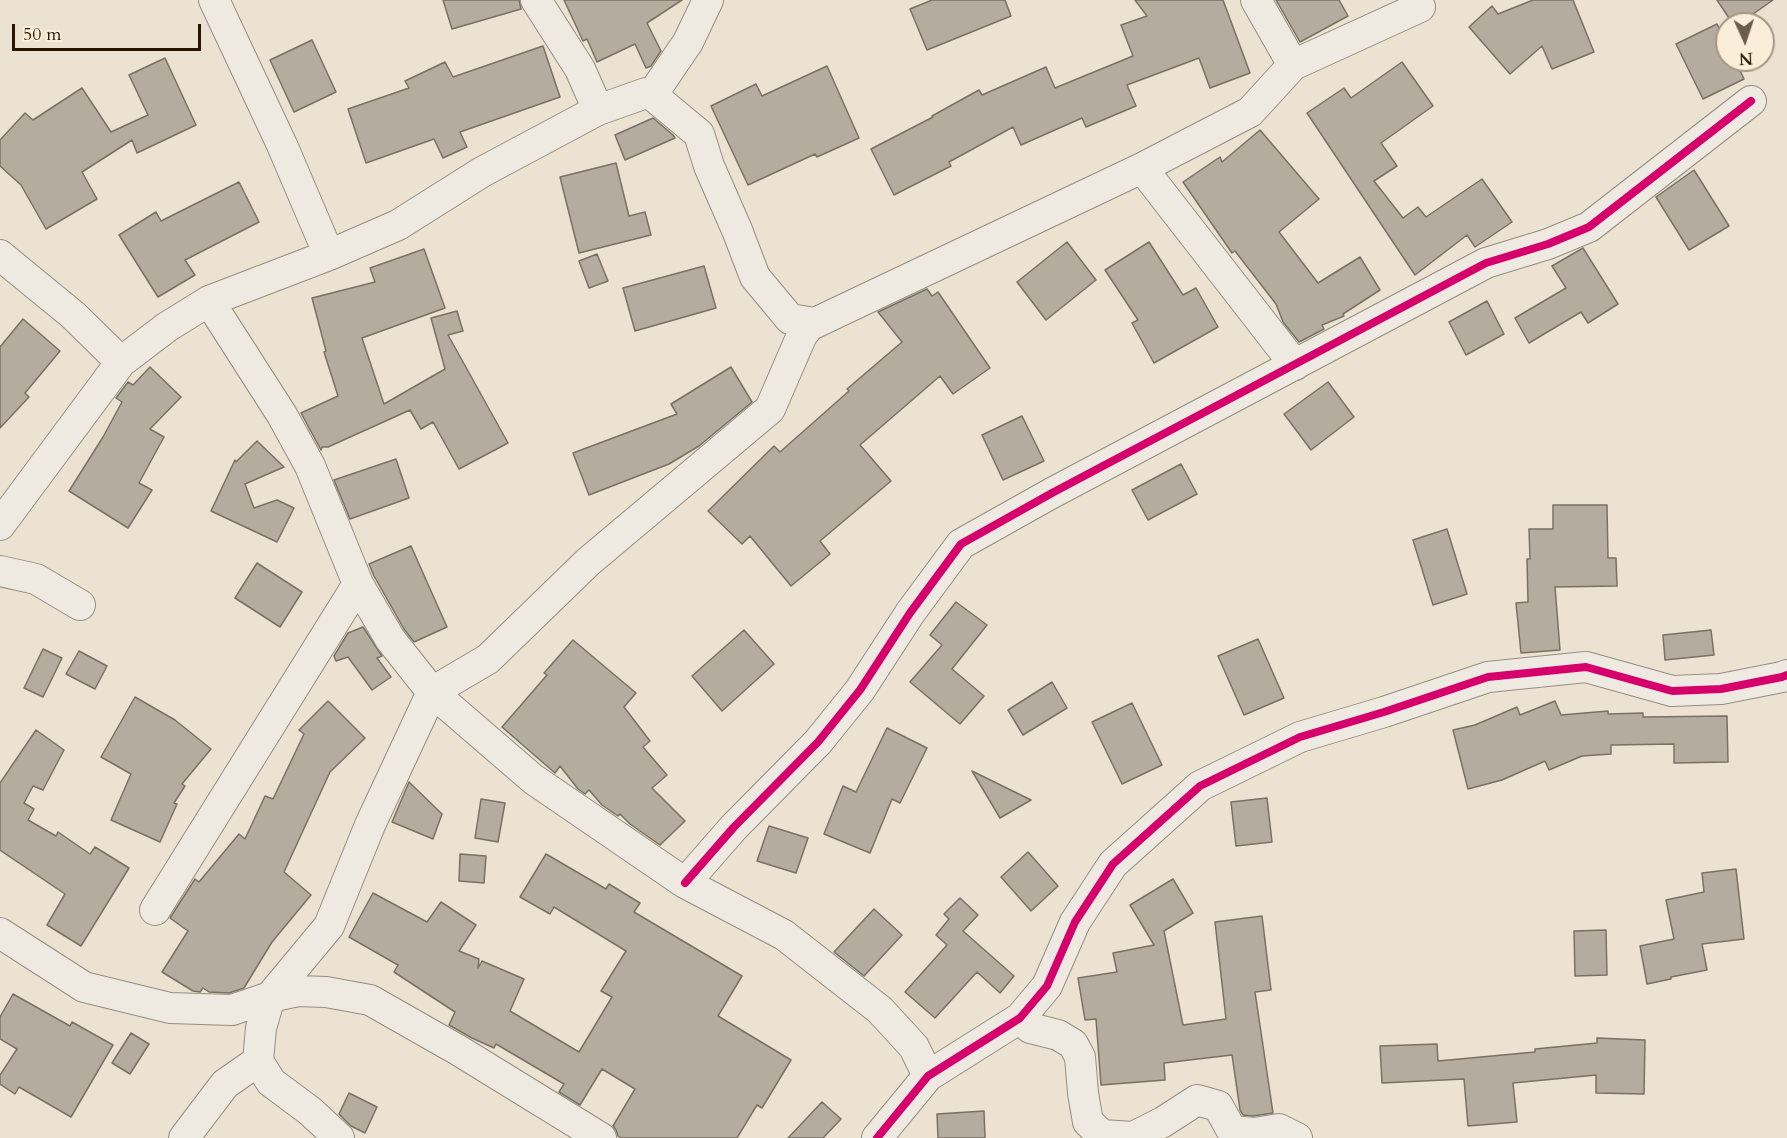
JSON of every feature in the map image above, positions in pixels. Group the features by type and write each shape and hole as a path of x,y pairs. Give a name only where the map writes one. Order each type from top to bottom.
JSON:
{"street":[{"path":"214,0 282,145 329,255"},
{"path":"536,0 580,69 598,110"},
{"path":"652,95 688,42 708,0"},
{"path":"1256,0 1293,65"},
{"path":"0,525 121,362 167,327 209,301 329,255 398,225 482,172 598,110 646,93 652,95 699,134 709,166 755,277 790,319 815,323 1142,168 1250,112 1293,65 1420,7"},
{"path":"685,882 734,826 825,733 860,690 910,613 961,544 1052,493 1486,263 1548,244 1589,227 1751,100"},
{"path":"1142,168 1295,365"},
{"path":"0,255 73,315 121,362"},
{"path":"209,301 282,415 310,466 358,584 390,639 432,692 533,779 685,882 784,935 880,1010 914,1047 928,1076"},
{"path":"339,1138 310,1111 271,1082 258,1061 261,1028 270,997 329,926 370,825 432,692 488,659 588,562 770,409 802,335 812,323"},
{"path":"0,571 36,579 80,605"},
{"path":"155,910 358,584"},
{"path":"877,1138 928,1076 1020,1018 1047,986 1075,922 1113,864 1200,786 1300,737 1488,677 1586,667 1672,691 1721,689 1787,675"},
{"path":"0,933 84,987 170,1008 232,1010 270,997 298,991 326,992 370,1000 458,1050 601,1138"},
{"path":"1020,1018 1030,1028 1058,1035 1073,1044 1080,1057 1088,1122 1102,1135 1133,1137 1197,1100 1218,1106 1232,1131 1254,1133 1279,1129 1297,1138"},
{"path":"184,1138 225,1084 258,1061"}],"building":[{"path":"443,0 519,0 521,9 452,29"},
{"path":"564,0 682,0 647,23 661,51 651,66 646,68 635,44 597,62 587,39 583,41"},
{"path":"932,0 1005,0 1011,16 927,50 910,9"},
{"path":"1135,0 1223,0 1250,73 1210,88 1199,58 1127,85 1136,106 1086,127 1082,118 1021,145 1013,127 949,162 951,166 894,195 871,149 979,90 982,95 1046,67 1055,88 1133,56 1121,25 1147,16"},
{"path":"1276,0 1339,0 1348,16 1300,42"},
{"path":"1533,0 1573,0 1594,52 1552,69 1542,46 1510,74 1469,27 1492,6 1498,14"},
{"path":"1717,0 1773,0 1756,12 1725,12"},
{"path":"1715,25 1715,72 1741,72 1744,79 1703,99 1676,44"},
{"path":"312,40 336,92 294,112 270,60"},
{"path":"543,46 560,97 460,132 467,147 443,158 434,139 366,163 348,109 409,88 405,81 445,62 453,77"},
{"path":"165,58 196,125 137,153 132,140 82,172 97,199 46,229 21,185 0,166 0,140 25,113 33,120 82,88 111,132 148,115 129,75"},
{"path":"1402,62 1433,106 1381,143 1397,166 1374,181 1403,218 1418,207 1426,217 1482,179 1512,222 1475,247 1467,235 1415,275 1307,113 1344,88 1351,98"},
{"path":"827,66 859,138 817,157 815,154 748,185 711,106 756,84 762,96"},
{"path":"653,118 675,138 625,160 615,135"},
{"path":"1260,130 1319,199 1279,232 1318,283 1360,257 1380,290 1343,314 1344,316 1322,325 1324,329 1299,342 1283,322 1276,304 1235,251 1232,253 1183,182 1220,157 1222,162"},
{"path":"616,163 629,216 645,212 651,235 579,253 560,177"},
{"path":"1694,170 1729,226 1689,250 1656,197"},
{"path":"239,182 259,222 185,260 195,275 158,297 119,235 156,212 161,221"},
{"path":"1067,242 1096,280 1046,320 1017,282"},
{"path":"1149,242 1183,295 1196,288 1218,327 1154,363 1132,323 1138,320 1105,270"},
{"path":"1583,248 1618,304 1588,323 1581,312 1529,343 1515,318 1566,288 1552,266"},
{"path":"424,249 445,308 362,338 384,404 445,369 431,318 457,311 463,331 448,335 508,443 459,469 433,422 421,429 410,410 328,447 322,447 321,450 301,413 338,396 324,352 326,351 312,298 375,282 370,268"},
{"path":"597,254 608,281 589,288 579,261"},
{"path":"704,266 716,308 635,331 623,288"},
{"path":"927,289 932,296 938,292 990,368 953,394 940,376 860,445 891,481 820,541 830,554 791,586 750,536 742,544 708,511 774,446 780,452 849,391 847,389 902,342 878,312"},
{"path":"1487,301 1504,334 1466,355 1449,322"},
{"path":"23,319 60,351 25,393 29,397 0,428 0,347"},
{"path":"150,367 181,397 150,429 164,437 139,483 152,490 128,528 69,491 122,402 116,398 128,382 133,385"},
{"path":"731,367 752,402 699,446 669,464 589,495 573,453 677,414 671,404"},
{"path":"1328,382 1354,417 1311,450 1284,414"},
{"path":"1022,416 1044,461 1003,480 982,435"},
{"path":"257,441 284,467 245,484 254,508 277,500 294,508 277,542 211,511 235,460 236,462"},
{"path":"396,459 409,498 350,519 334,480"},
{"path":"1181,464 1197,494 1148,520 1132,490"},
{"path":"1553,505 1607,505 1608,558 1616,558 1617,586 1555,587 1560,650 1521,653 1516,603 1528,602 1529,529 1553,529"},
{"path":"1447,529 1467,594 1433,605 1413,540"},
{"path":"411,546 447,627 414,642 404,629 369,564"},
{"path":"257,563 302,592 280,627 235,598"},
{"path":"956,602 987,625 952,669 984,696 960,724 910,682 942,645 930,635"},
{"path":"363,627 382,656 377,658 391,677 372,690 348,657 336,661 334,656 348,633"},
{"path":"744,630 774,664 722,711 692,676"},
{"path":"1711,630 1714,655 1665,660 1663,635"},
{"path":"1258,639 1284,698 1244,715 1218,656"},
{"path":"573,640 636,693 624,707 650,741 643,747 667,775 652,788 685,821 660,845 620,814 618,816 602,805 589,790 585,794 578,789 560,766 555,773 502,727 547,675 544,673"},
{"path":"43,649 62,658 43,697 24,688"},
{"path":"79,651 107,666 95,689 66,674"},
{"path":"1052,682 1067,708 1023,735 1008,710"},
{"path":"135,697 175,720 211,749 182,784 185,786 174,803 177,804 160,842 111,820 131,774 101,757"},
{"path":"328,701 365,738 330,772 284,872 311,895 272,942 244,988 229,993 209,992 203,988 200,992 193,991 162,972 188,931 170,918 195,879 199,882 239,834 245,839 265,796 273,799 304,734 299,730"},
{"path":"1555,701 1561,715 1608,711 1608,714 1643,713 1643,717 1727,716 1728,762 1674,763 1674,744 1611,745 1611,754 1582,756 1549,770 1545,761 1502,780 1468,789 1453,730 1475,725 1517,707 1520,715"},
{"path":"1132,703 1162,765 1122,784 1092,722"},
{"path":"887,728 927,748 900,803 892,799 870,853 824,834 843,786 856,792"},
{"path":"36,730 64,750 43,790 33,786 24,803 34,809 28,820 56,836 58,832 90,854 95,847 129,868 81,946 47,925 65,894 0,850 0,783"},
{"path":"972,771 1031,800 1000,818"},
{"path":"409,782 442,814 433,839 392,822"},
{"path":"1267,798 1272,842 1236,846 1231,802"},
{"path":"481,799 505,803 498,842 475,838"},
{"path":"769,826 808,838 796,873 757,861"},
{"path":"1028,852 1058,886 1031,911 1001,877"},
{"path":"460,854 486,856 484,883 459,881"},
{"path":"546,854 606,889 609,884 640,903 634,912 742,976 718,1016 791,1060 762,1108 757,1105 737,1138 621,1138 613,1126 635,1089 602,1069 580,1105 559,1092 564,1084 496,1044 494,1048 449,1025 455,1012 394,972 398,965 349,937 373,893 427,922 441,902 476,925 459,951 479,959 478,968 482,961 524,979 510,1011 579,1052 612,997 601,991 626,951 554,907 550,914 520,897"},
{"path":"1736,869 1744,939 1702,944 1707,970 1647,984 1640,946 1674,939 1666,900 1704,892 1702,873"},
{"path":"1173,879 1193,913 1164,931 1183,1025 1226,1019 1215,922 1262,916 1271,990 1255,992 1273,1113 1243,1115 1240,1110 1232,1055 1164,1063 1165,1080 1101,1085 1096,1019 1085,1020 1078,978 1117,972 1113,953 1154,945 1130,905"},
{"path":"960,898 978,915 963,931 1014,976 1000,993 977,972 935,1018 905,992 947,945 936,935 949,919 944,914"},
{"path":"874,909 902,935 864,976 834,952"},
{"path":"1606,930 1607,975 1575,976 1574,931"},
{"path":"13,994 70,1026 72,1022 113,1045 71,1117 19,1087 15,1094 0,1084 0,1075 17,1049 0,1039 0,1017"},
{"path":"131,1033 149,1044 130,1074 112,1063"},
{"path":"1597,1038 1645,1040 1644,1094 1596,1093 1596,1075 1513,1083 1517,1122 1468,1126 1464,1079 1382,1083 1380,1046 1437,1044 1438,1061 1535,1052 1535,1049 1597,1043"},
{"path":"349,1093 377,1107 365,1133 351,1126 339,1114"},
{"path":"822,1102 841,1119 823,1138 788,1138"},
{"path":"984,1111 985,1138 938,1138 937,1114"}],"cycle path":[{"path":"685,883 734,827 818,742 860,690 910,613 961,544 1052,493 1486,263 1548,244 1589,227 1751,101"},
{"path":"877,1138 928,1076 1020,1018 1047,986 1075,922 1113,864 1200,786 1300,737 1488,677 1586,667 1672,691 1721,689 1787,675"}]}
